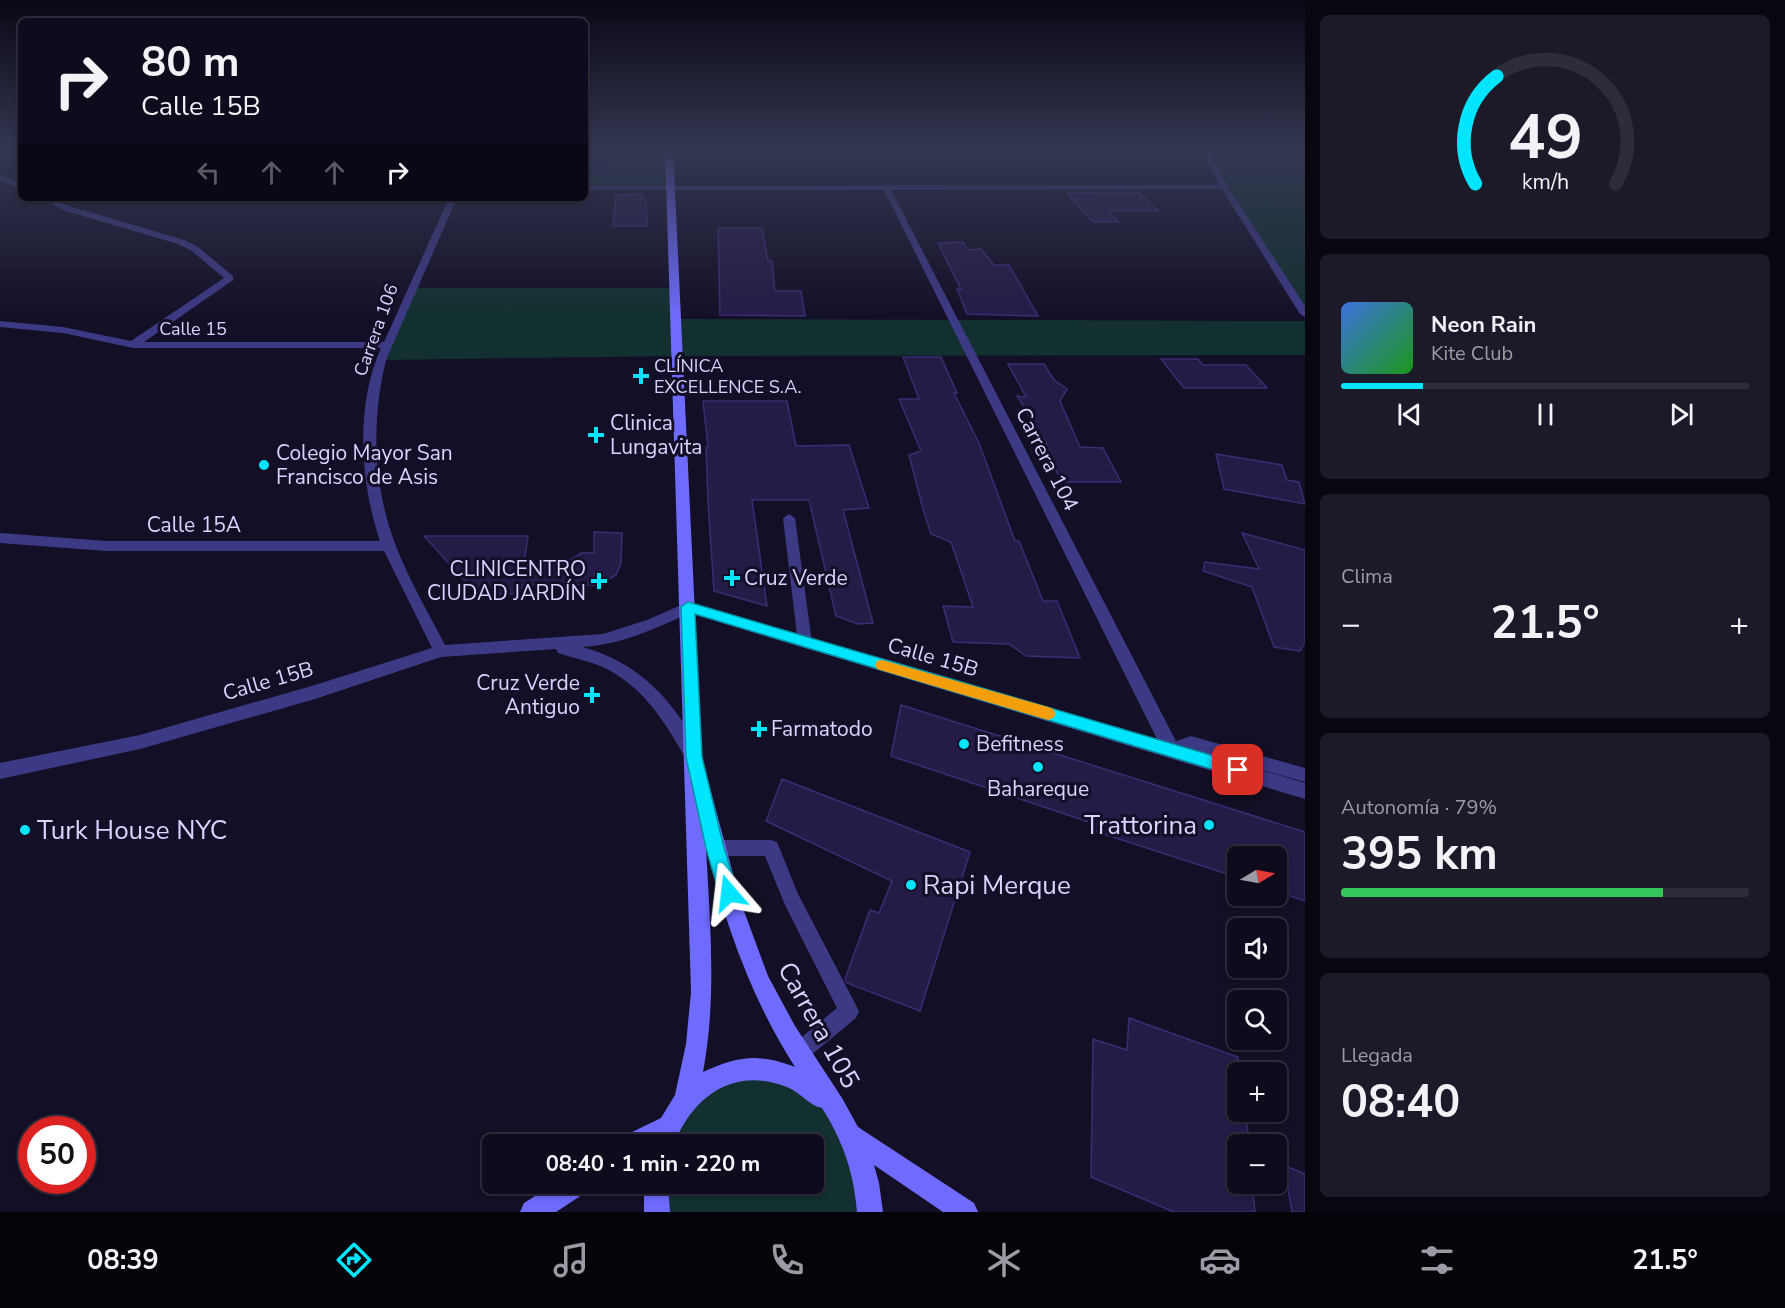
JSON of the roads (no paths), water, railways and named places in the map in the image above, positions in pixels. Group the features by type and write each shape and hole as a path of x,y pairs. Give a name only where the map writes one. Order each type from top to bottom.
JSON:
{"main road":[{"name":"Carrera 105","path":"671,206 702,992 697,1044 686,1098"},
{"name":"Carrera 105","path":"694,757 715,848 742,938 772,1009 836,1110"},
{"name":"Carrera 105","path":"686,1098 708,1080 733,1070 760,1068 787,1074 813,1089 836,1110"},
{"path":"666,1134 686,1098"},
{"path":"836,1110 852,1136 864,1165 870,1212"},
{"path":"852,1136 965,1212"},
{"path":"533,1212 561,1194"},
{"path":"656,1194 657,1212"}],"street":[{"path":"61,206 181,242 195,249 230,279 133,345"},
{"name":"Carrera 106","path":"441,651 388,546 375,498 371,433 375,378 387,345 450,206"},
{"name":"Carrera 104","path":"896,206 1171,750"},
{"path":"1236,206 1305,314"},
{"name":"Calle 15","path":"0,324 63,330 133,345 387,345"},
{"name":"Calle 15A","path":"0,538 106,546 388,546"},
{"name":"Calle 15B","path":"0,771 140,742 315,692 441,651 549,646 603,640 652,624 688,607 1305,791"},
{"name":"Calle 15B","path":"549,646 586,653 611,664 648,689 672,717 694,757"}],"lane":[{"path":"789,518 805,643"},
{"path":"1171,750 1191,742 1305,776"},
{"path":"715,848 771,848 791,899 849,1011 798,1053"}],"place":[{"name":"CLÍNICA EXCELLENCE S.A.","path":"641,376"},
{"name":"Clinica Lungavita","path":"596,435"},
{"name":"Colegio Mayor San Francisco de Asis","path":"264,465"},
{"name":"Cruz Verde","path":"732,578"},
{"name":"CLINICENTRO CIUDAD JARDÍN","path":"599,581"},
{"name":"Cruz Verde Antiguo","path":"592,695"},
{"name":"Farmatodo","path":"759,729"},
{"name":"Befitness","path":"964,744"},
{"name":"Bahareque","path":"1038,767"},
{"name":"Trattorina","path":"1209,825"},
{"name":"Turk House NYC","path":"25,830"},
{"name":"Rapi Merque","path":"911,885"}]}
